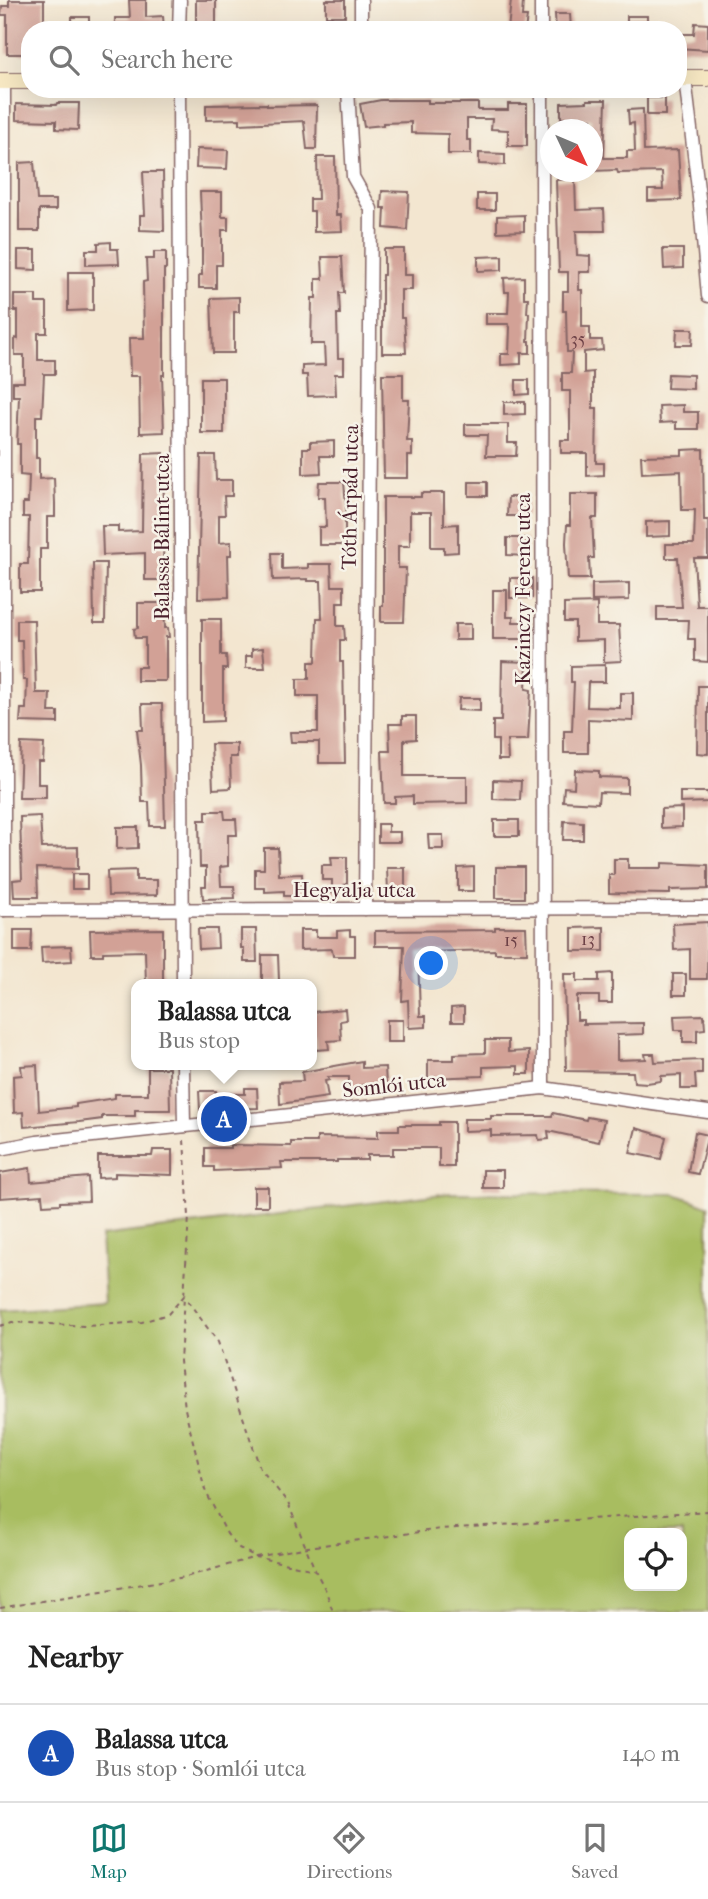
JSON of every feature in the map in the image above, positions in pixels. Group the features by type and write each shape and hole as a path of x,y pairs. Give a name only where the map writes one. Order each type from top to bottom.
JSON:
{"street":[{"path":"179,21 180,0"},
{"path":"361,0 362,21"},
{"path":"541,0 541,21"},
{"path":"687,78 708,78"},
{"path":"2,910 2,81 21,81"},
{"name":"Balassa Bálint utca","path":"179,98 183,979"},
{"name":"Tóth Árpád utca","path":"349,98 354,177 371,209 365,909"},
{"name":"Kazinczy Ferenc utca","path":"542,98 542,1088"},
{"path":"685,98 701,206 708,296"},
{"name":"Hegyalja utca","path":"2,910 708,908"},
{"path":"183,1070 184,1126"},
{"name":"Somlói utca","path":"0,1149 37,1142 542,1088 708,1112"}],"path":[{"path":"184,1126 189,1216 181,1373 185,1409 205,1490 227,1534 239,1548 256,1557 315,1570"},
{"path":"0,1326 12,1322 86,1326 142,1322 168,1314 184,1296"},
{"path":"184,1296 218,1342 260,1468 289,1503 333,1612"},
{"path":"0,1608 185,1577 256,1557 308,1547 441,1529 708,1511"}],"green space":[{"path":"451,1193 675,1194 708,1206 708,1612 0,1612 0,1310 105,1303 101,1236"}],"building":[{"path":"9,0 44,0 44,21 21,21 21,54 7,54 7,15 1,15 2,6 9,6"},
{"path":"129,0 146,0 146,17 163,16 163,21 115,21 115,18 130,18"},
{"path":"196,0 216,0 216,21 196,21"},
{"path":"326,0 345,0 345,16 326,16"},
{"path":"511,0 523,0 522,17 527,17 526,21 509,21"},
{"path":"555,14 570,14 570,21 555,21"},
{"path":"627,16 647,16 647,21 627,21"},
{"path":"72,17 89,17 89,21 72,21"},
{"path":"695,23 708,24 708,50 687,49 687,34 694,34"},
{"path":"647,98 665,98 665,115 647,115"},
{"path":"381,100 478,103 478,110 508,110 508,104 527,104 527,146 508,146 508,130 491,129 492,119 467,119 467,140 471,140 471,154 448,154 448,134 411,133 411,122 364,127 360,104"},
{"path":"606,100 604,158 627,158 627,151 635,151 634,123 629,124 628,110 643,109 644,151 678,150 681,200 648,201 648,190 663,190 662,172 603,171 603,119 561,118 561,103"},
{"path":"79,103 78,130 56,129 56,121 16,120 16,104"},
{"path":"206,105 317,105 316,149 307,149 304,121 240,124 240,119 206,120"},
{"path":"197,149 228,150 227,169 196,168"},
{"path":"479,153 505,154 505,165 479,164"},
{"path":"317,157 335,157 336,215 341,215 342,231 314,232 314,211 310,211 310,199 318,199"},
{"path":"34,162 37,200 56,200 56,210 39,210 39,231 19,231 19,163"},
{"path":"143,172 163,172 164,231 140,230 140,215 145,215"},
{"path":"556,182 575,182 576,210 604,209 605,231 576,231 577,255 590,256 590,272 579,272 582,327 590,327 590,340 602,340 603,350 584,352 584,373 593,372 593,408 597,408 596,463 604,463 604,475 587,476 587,453 561,453 561,440 570,440 570,391 562,391 562,373 571,373 572,352 567,352 566,311 563,311 563,291 568,291 568,272 559,272"},
{"path":"382,191 409,192 407,230 384,228"},
{"path":"200,192 222,192 222,217 228,217 228,230 222,230 222,265 216,265 216,288 199,288 199,275 202,275"},
{"path":"477,194 495,194 495,210 477,210"},
{"path":"524,215 524,231 497,232 497,216"},
{"path":"111,242 111,249 118,249 119,264 86,265 86,250 98,250 98,243"},
{"path":"384,249 404,249 404,275 412,275 412,290 401,290 401,318 404,318 406,353 382,353"},
{"path":"663,249 683,249 683,268 664,269"},
{"path":"18,250 36,250 36,270 18,269"},
{"path":"154,252 166,252 162,375 164,432 140,433 139,376 130,376 129,338 144,338 143,282 147,281 146,259 154,259"},
{"path":"502,256 502,270 478,271 478,257"},
{"path":"322,257 342,257 344,293 339,293 340,314 337,314 338,358 344,358 344,374 335,374 336,395 308,396 307,375 302,375 302,366 325,365 324,344 311,344 312,298 316,298 316,279 323,279"},
{"path":"68,272 93,272 93,310 68,311"},
{"path":"524,277 524,298 528,298 530,353 521,353 521,364 501,365 501,354 509,354 510,327 508,324 486,324 486,313 508,313 509,292 505,292 504,278"},
{"path":"14,295 36,295 36,303 47,303 47,333 38,333 38,360 55,360 55,374 44,374 42,416 36,416 39,479 54,478 55,503 55,517 47,517 47,549 40,549 40,592 20,592 20,564 28,564 29,517 23,517 23,503 28,503 29,476 20,475 20,444 17,444 19,396 13,396 13,382 24,382 24,355 15,355 18,311 14,311"},
{"path":"239,297 239,312 234,312 234,353 213,353 211,298"},
{"path":"677,329 693,329 692,345 676,345"},
{"path":"382,374 403,374 403,400 409,400 407,441 412,441 412,456 408,456 408,478 384,478"},
{"path":"668,374 693,375 693,389 667,388"},
{"path":"201,378 224,378 224,433 201,433"},
{"path":"516,380 529,380 529,394 516,395"},
{"path":"504,402 525,402 525,414 504,415"},
{"path":"683,405 683,412 698,412 698,429 676,429 676,422 660,423 659,406"},
{"path":"465,424 508,424 508,443 517,443 516,456 486,456 487,435 465,435"},
{"path":"334,441 334,456 320,456 321,473 303,474 303,448 310,448 310,442"},
{"path":"703,449 704,520 708,520 708,558 694,558 697,606 708,606 708,662 695,661 695,639 688,639 689,620 657,620 657,607 682,607 678,558 666,558 666,544 694,544 695,510 682,510 681,471 642,473 641,456 682,455 682,450"},
{"path":"164,453 163,580 145,580 145,553 103,555 102,526 118,526 118,532 142,531 143,454"},
{"path":"201,455 215,455 216,480 232,480 232,496 224,496 225,515 219,515 219,543 231,542 231,555 228,555 229,597 198,598"},
{"path":"319,482 344,482 347,518 345,545 319,545 319,527 326,527 325,497 318,497"},
{"path":"469,482 487,482 487,496 469,496"},
{"path":"421,493 444,493 444,525 458,524 458,552 444,553 444,547 431,547 431,512 410,512 410,546 398,546 398,568 406,568 404,622 381,622 383,497 421,497"},
{"path":"570,494 597,494 597,518 592,518 594,558 589,558 590,579 568,579 566,543 567,525 570,525"},
{"path":"508,497 527,497 527,516 507,516"},
{"path":"670,521 670,536 646,537 646,522"},
{"path":"507,538 527,538 527,556 507,555"},
{"path":"272,553 282,553 282,569 308,568 308,564 331,564 332,586 344,586 344,602 337,602 337,626 344,626 345,640 340,640 340,662 343,662 345,763 319,763 319,742 291,742 290,732 318,732 318,696 297,696 297,679 309,679 309,662 316,662 317,618 322,618 321,581 273,580"},
{"path":"93,563 106,563 105,623 94,623"},
{"path":"510,578 532,578 532,598 510,598"},
{"path":"629,583 629,600 592,601 592,584"},
{"path":"493,590 507,590 507,617 513,617 513,622 523,622 523,639 493,639"},
{"path":"138,603 164,603 165,628 168,628 169,637 166,637 166,681 137,681 137,667 145,667 145,638 135,638 134,629 138,628"},
{"path":"597,603 597,625 619,625 621,661 604,662 604,640 575,641 575,622 564,622 564,604"},
{"path":"202,619 221,619 221,655 226,655 227,669 223,669 223,721 202,722"},
{"path":"17,620 34,620 36,693 50,693 49,712 58,712 58,723 20,722 21,709 26,709 27,680 23,680 22,640 17,640"},
{"path":"455,624 471,624 471,640 455,640"},
{"path":"263,648 265,668 246,668 246,656 252,656 252,649"},
{"path":"502,661 527,662 526,689 531,690 528,740 507,740 508,760 498,760 498,740 493,740 493,721 501,721"},
{"path":"605,665 605,682 588,682 587,707 620,708 620,693 633,693 633,721 588,719 588,753 564,753 564,731 572,731 574,682 571,682 571,666"},
{"path":"698,686 708,686 708,754 697,753"},
{"path":"459,698 480,698 480,711 458,710"},
{"path":"142,704 162,704 165,826 150,826 149,802 142,802 137,730 143,730"},
{"path":"402,716 416,716 416,739 404,740 404,776 467,776 467,803 413,804 413,796 395,797 395,803 384,803 382,751 390,751 389,724 402,724"},
{"path":"21,743 44,744 43,762 38,762 38,784 46,784 46,798 19,798"},
{"path":"211,744 237,744 237,757 230,757 231,788 213,789"},
{"path":"575,770 599,771 599,777 627,778 627,793 599,792 598,803 563,801 564,787 574,788"},
{"path":"493,780 521,781 520,800 493,799"},
{"path":"680,792 708,792 708,802 680,803"},
{"path":"682,808 682,827 661,828 661,809"},
{"path":"206,811 224,811 225,819 236,819 237,835 228,835 228,866 220,867 221,886 234,886 235,898 203,899 202,886 206,886 206,867 200,867 199,820 206,820"},
{"path":"40,816 42,848 78,847 78,869 37,868 38,897 14,897 13,880 22,879 20,817"},
{"path":"494,820 519,820 519,836 494,836"},
{"path":"564,821 583,822 583,840 563,840"},
{"path":"378,824 388,824 388,832 400,832 400,842 378,842"},
{"path":"117,827 138,827 138,848 117,849"},
{"path":"428,835 443,835 443,849 429,849"},
{"path":"264,848 278,848 279,875 302,874 303,896 284,896 284,891 265,892 265,888 255,888 255,869 264,869"},
{"path":"331,857 347,857 347,884 344,885 344,893 332,893 332,880 322,880 322,865 332,865"},
{"path":"614,859 628,859 628,868 662,868 662,863 708,865 708,889 670,890 670,894 609,893 609,875 614,875"},
{"path":"474,867 474,891 458,891 458,868"},
{"path":"496,867 524,867 524,898 496,898"},
{"path":"387,868 405,868 405,891 388,891"},
{"path":"136,870 136,880 157,880 157,895 108,896 107,871"},
{"path":"72,874 87,874 87,889 72,889"},
{"path":"708,922 707,979 690,979 690,949 674,950 673,924"},
{"path":"495,927 526,927 527,953 495,953 495,950 418,952 420,1016 426,1016 426,1027 409,1028 408,1000 402,1001 404,946 375,946 375,931 495,930"},
{"path":"604,927 604,951 572,951 572,928"},
{"path":"163,929 163,979 146,979 145,951 103,952 103,955 91,955 90,930"},
{"path":"198,929 217,929 218,948 199,949"},
{"path":"241,929 256,929 257,962 244,962"},
{"path":"14,930 32,930 31,951 14,951"},
{"path":"300,930 316,930 316,937 337,937 337,931 350,930 350,936 355,936 355,956 333,956 332,949 300,950"},
{"path":"71,946 72,961 42,963 41,947"},
{"path":"262,955 278,955 279,979 262,979"},
{"path":"612,973 612,1003 599,1003 599,996 577,996 577,1020 583,1020 583,1024 643,1023 643,1034 617,1035 617,1060 646,1059 645,1054 654,1054 655,1062 702,1060 702,1074 695,1074 696,1089 681,1089 681,1075 661,1076 661,1081 647,1083 634,1082 633,1072 566,1071 564,974 577,974 577,981 599,981 599,974"},
{"path":"673,974 686,974 686,995 673,995"},
{"path":"464,1007 464,1022 451,1022 451,1008"},
{"path":"345,1009 346,1020 340,1021 341,1040 328,1041 329,1049 317,1050 317,1012"},
{"path":"704,1015 705,1029 697,1030 697,1042 683,1042 683,1030 675,1030 674,1016"},
{"path":"387,1020 403,1020 403,1042 387,1042"},
{"path":"485,1040 508,1040 508,1052 529,1051 529,1074 518,1074 518,1066 483,1067 483,1076 428,1078 428,1060 454,1060 454,1054 485,1053"},
{"path":"362,1061 362,1068 385,1067 386,1085 362,1085 362,1089 349,1090 349,1077 328,1077 329,1080 325,1081 328,1097 280,1104 279,1082 303,1081 302,1072"},
{"path":"37,1065 39,1111 76,1107 76,1104 115,1098 115,1094 148,1094 148,1070 169,1070 170,1110 135,1110 135,1116 102,1116 102,1119 24,1127 23,1112 14,1113 13,1076 22,1075 21,1066"},
{"path":"245,1088 257,1088 258,1108 200,1110 199,1091 245,1094"},
{"path":"553,1113 586,1120 587,1117 604,1120 599,1142 548,1131 549,1139 539,1140 538,1135 491,1136 491,1130 464,1131 464,1119 552,1116"},
{"path":"439,1122 454,1122 454,1167 439,1167 439,1148 393,1148 393,1155 367,1155 367,1160 281,1162 282,1168 214,1171 214,1167 205,1167 205,1148 230,1148 230,1145 291,1146 291,1142 317,1142 317,1137 378,1138 378,1130 399,1130 399,1125 439,1125"},
{"path":"636,1128 666,1137 661,1159 630,1153"},
{"path":"695,1132 708,1135 698,1174 688,1172"},
{"path":"153,1150 172,1150 172,1175 115,1173 115,1177 98,1178 98,1156 152,1156"},
{"path":"30,1168 31,1182 88,1177 89,1201 43,1205 42,1195 0,1198 0,1173"},
{"path":"483,1170 503,1170 503,1188 483,1188"},
{"path":"254,1187 268,1187 268,1206 254,1206"}],"place":[{"name":"Balassa utca","path":"224,1119"}]}
